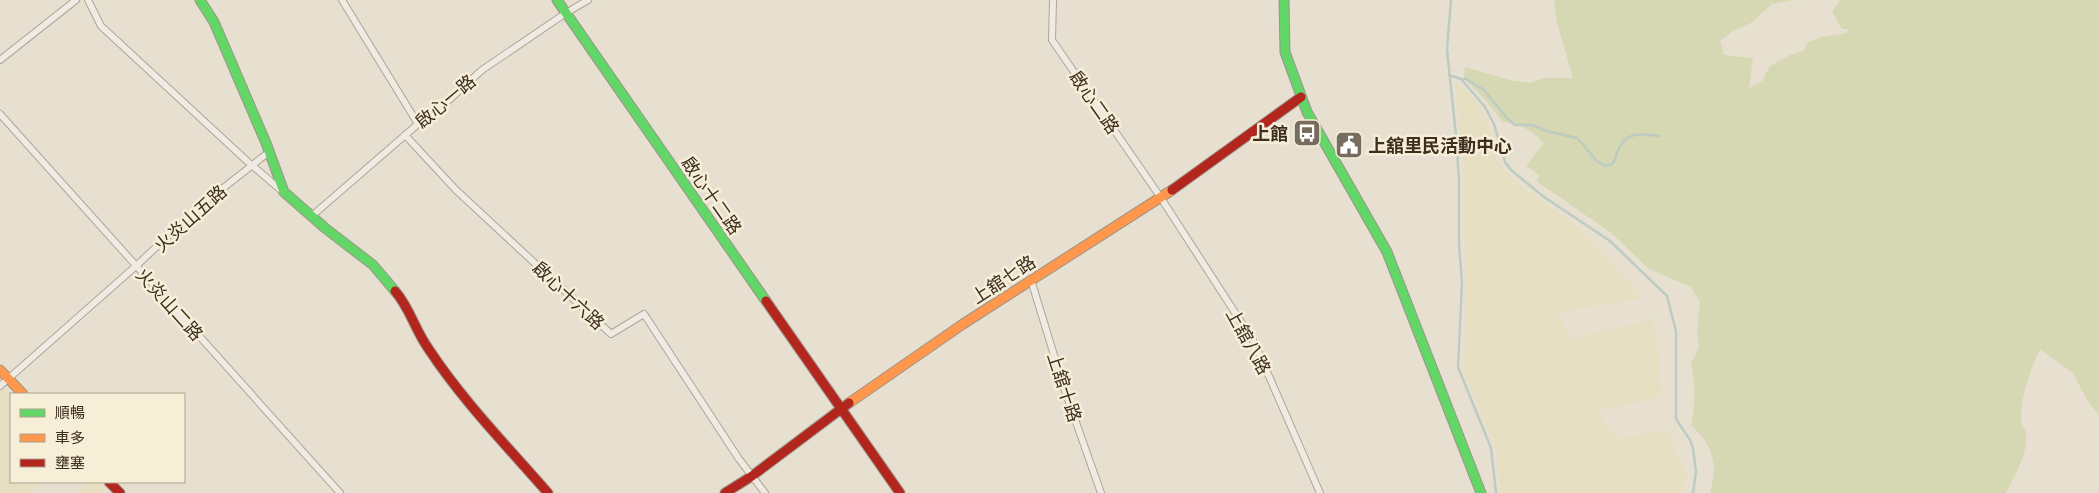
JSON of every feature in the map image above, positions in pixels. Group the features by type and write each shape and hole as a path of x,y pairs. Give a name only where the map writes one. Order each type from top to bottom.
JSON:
{"street":[{"path":"0,60 76,0"},
{"path":"88,0 102,26 252,165 325,228 374,265 403,300 427,347 470,403 548,493"},
{"path":"200,0 214,22 284,192"},
{"path":"342,0 418,124"},
{"name":"啟心十二路","path":"557,0 900,493"},
{"name":"啟心一路","path":"313,216 482,70 588,0"},
{"name":"啟心二路","path":"1053,0 1052,40 1161,198"},
{"path":"1284,0 1285,52 1301,97 1307,112 1387,252 1481,493"},
{"name":"上舘七路","path":"725,493 752,476 841,409 963,324 1161,198 1301,97"},
{"name":"火炎山二路","path":"0,114 340,493"},
{"name":"啟心十六路","path":"405,135 456,190 611,334 644,314 752,476"},
{"name":"火炎山五路","path":"0,386 136,266 199,207 269,152"},
{"name":"上舘八路","path":"1161,198 1254,342 1320,493"},
{"name":"上舘十路","path":"1031,280 1065,390 1101,493"},
{"path":"0,370 22,393"},
{"path":"752,476 765,493"},
{"path":"110,483 120,493"}],"shaded area":[{"path":"1454,81 1469,92 1487,119 1496,158 1518,184 1585,232 1642,298 1559,313 1569,339 1652,319 1657,336 1662,397 1597,411 1617,438 1667,430 1688,477 1681,493 1500,493 1496,447 1462,368 1465,348 1466,258 1462,217 1463,155"},
{"path":"4,387 11,393 10,483 39,483 29,493 0,493 0,391"},
{"path":"88,483 98,483 108,493 82,493 79,490"}],"green space":[{"path":"1554,0 1793,0 1772,4 1751,23 1734,30 1720,41 1724,55 1753,58 1749,88 1762,81 1770,66 1792,54 1804,51 1807,43 1821,37 1847,33 1848,29 1842,29 1832,12 1840,0 2099,0 2099,415 2087,400 2073,373 2040,349 2024,392 2021,411 2021,420 2026,432 2025,448 2020,465 2006,493 1710,493 1714,473 1712,456 1705,441 1691,425 1694,379 1691,363 1699,348 1697,330 1700,302 1691,287 1649,269 1610,232 1536,181 1540,175 1526,166 1544,143 1525,128 1503,122 1485,99 1464,79 1465,67 1514,81 1530,83 1545,78 1573,78 1557,23"}],"waterway":[{"path":"1451,0 1447,50 1459,181 1459,244 1462,283 1458,367 1491,448 1496,493"},
{"path":"1449,75 1461,79 1485,107 1494,124 1505,162 1511,170 1544,197 1610,241 1667,296 1676,331 1676,419 1693,448 1696,472 1693,493"},
{"path":"1461,79 1466,79 1484,90 1515,125 1532,125 1546,131 1577,138 1598,162 1605,166 1612,164 1622,143 1631,136 1659,136"}],"traffic: fast":[{"path":"200,0 214,22 266,143 284,192 325,228 373,265 395,291"},
{"path":"557,0 766,301"},
{"path":"1284,0 1285,52 1307,112 1387,252 1481,493"}],"traffic: slow":[{"path":"849,403 963,324 1172,190"},
{"path":"0,370 22,393"}],"traffic: jam":[{"path":"1172,190 1301,97"},
{"path":"395,291 405,305 423,341 455,386 548,493"},
{"path":"766,301 900,493"},
{"path":"725,493 752,476 849,403"},
{"path":"110,483 120,493"}],"place":[{"name":"上館","path":"1307,133"},
{"name":"上舘里民活動中心","path":"1349,145"}]}
